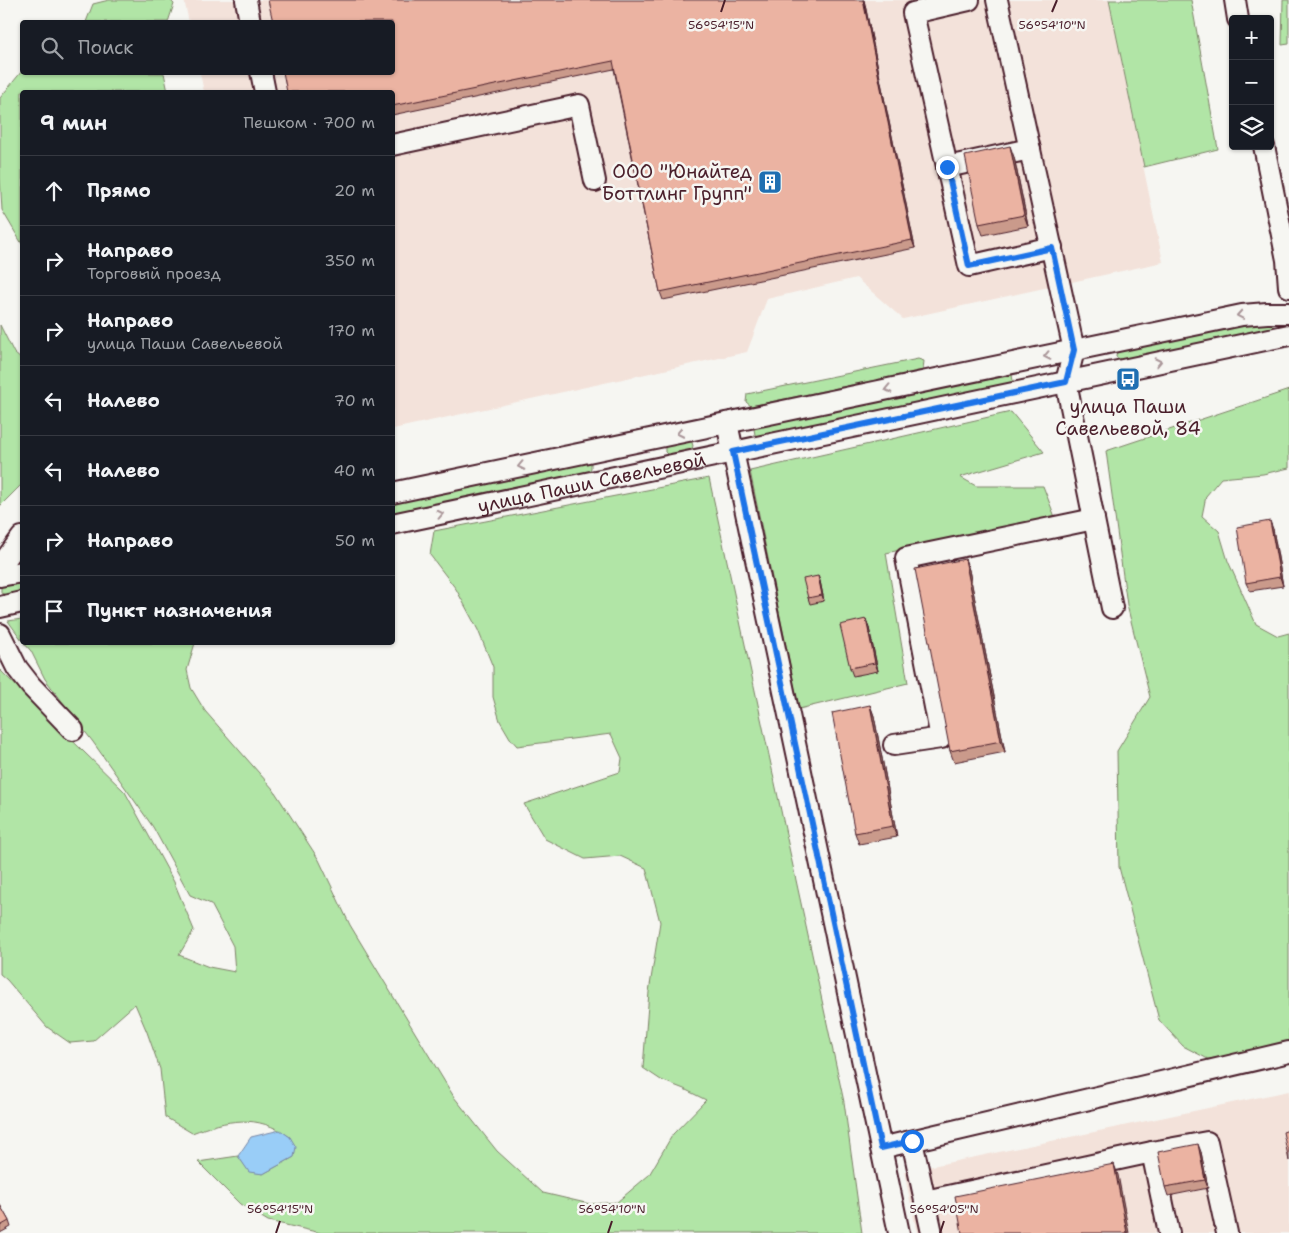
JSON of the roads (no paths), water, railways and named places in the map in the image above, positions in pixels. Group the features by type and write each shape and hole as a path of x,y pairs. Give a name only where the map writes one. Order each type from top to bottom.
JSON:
{"street":[{"path":"246,0 250,20"},
{"path":"970,0 911,6 969,266 1052,248"},
{"path":"997,0 1074,350 1066,382 1112,608"},
{"path":"1234,0 1237,15"},
{"path":"262,75 266,90"},
{"path":"395,144 579,105 595,181"},
{"path":"947,167 1030,149"},
{"path":"1265,150 1287,260 1289,287"},
{"name":"улица Паши Савельевой","path":"395,493 1242,315 1289,314"},
{"path":"1282,337 1282,331 1289,318"},
{"name":"улица Паши Савельевой","path":"395,523 1282,337"},
{"path":"727,423 899,1233"},
{"path":"894,745 941,738 906,558 1094,519"},
{"path":"0,567 20,540"},
{"path":"0,576 20,572"},
{"path":"0,606 20,602"},
{"path":"0,634 18,668 31,686 73,730"},
{"path":"881,1148 1289,1052"},
{"path":"912,1141 932,1233"},
{"path":"925,1201 1207,1142 1227,1233"},
{"path":"1152,1152 1169,1233"}],"water":[{"path":"280,1130 290,1137 296,1147 294,1157 263,1174 249,1172 238,1156 251,1137"}],"place":[{"name":"ООО \"Юнайтед Боттлинг Групп\"","path":"770,182"},
{"name":"улица Паши Савельевой, 84","path":"1128,379"}]}
